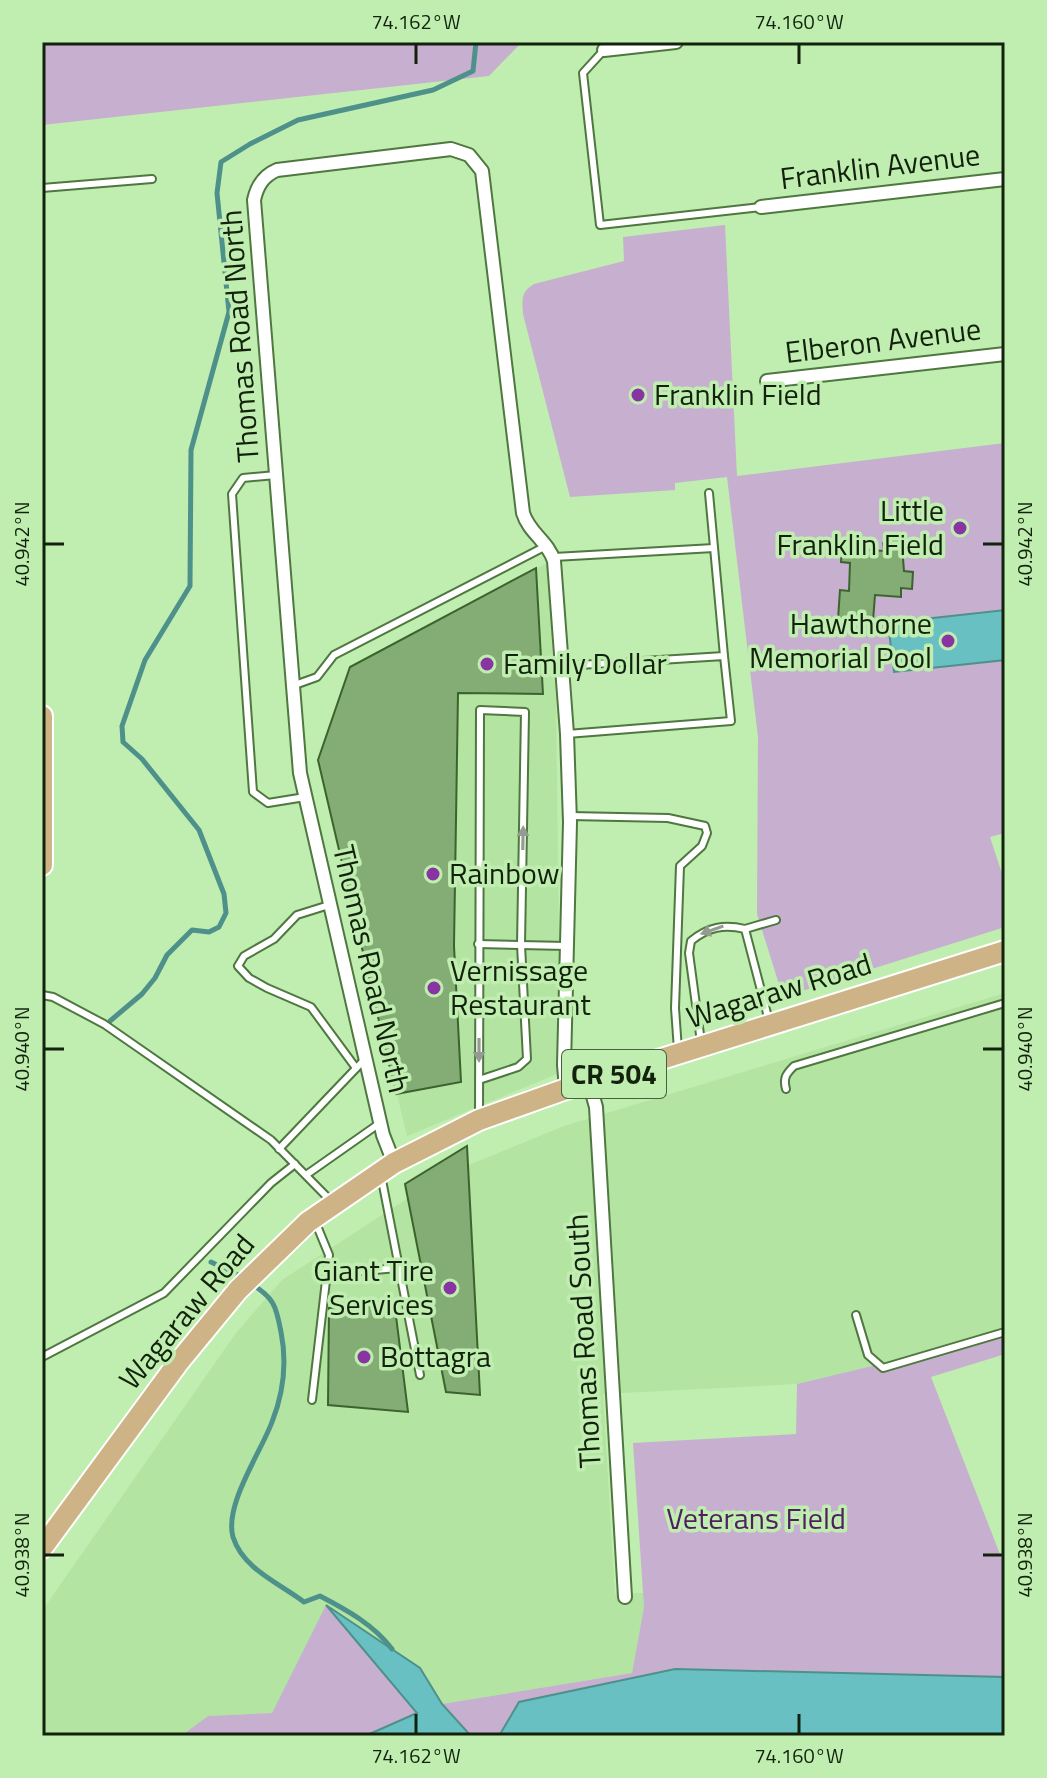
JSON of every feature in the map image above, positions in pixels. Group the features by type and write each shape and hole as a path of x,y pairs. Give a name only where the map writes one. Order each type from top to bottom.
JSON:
{"main road":[{"path":"42,716 42,865"},
{"name":"Wagaraw Road","path":"42,1548 187,1352 238,1290 314,1218 387,1167 479,1120 566,1089 1005,951"}],"street":[{"path":"604,50 676,42"},
{"name":"Thomas Road North","path":"387,1167 380,1123 361,1064 305,797 292,686 254,200 256,190 270,173 286,168 460,150 476,161 482,171 523,513 526,524 550,552"},
{"name":"Franklin Avenue","path":"761,207 1005,179"},
{"name":"Elberon Avenue","path":"767,381 1005,354"},
{"path":"550,552 562,666 570,816 566,1089"},
{"name":"Thomas Road South","path":"589,1082 596,1107 625,1597"}],"lane":[{"path":"604,50 583,73 600,225 761,207"},
{"path":"42,188 152,179"},
{"path":"276,475 243,478 232,494 253,792 268,803 305,797"},
{"path":"567,734 731,721 709,493"},
{"path":"292,686 317,677 334,655 550,552 714,548"},
{"path":"562,666 724,656"},
{"path":"479,1080 518,1067 527,1059 521,945 525,712 480,710 478,944 479,1120"},
{"path":"570,816 668,818 705,826 707,833 702,846 680,866 675,1008 678,1054"},
{"path":"279,1149 361,1064 311,1007 249,978 238,966 244,956 274,939 297,915 329,905"},
{"path":"702,1046 689,953 691,941 703,931 728,925 745,929 776,920"},
{"path":"745,929 770,1025"},
{"path":"478,944 567,946"},
{"path":"42,995 53,997 104,1024 271,1140 333,1203"},
{"path":"786,1089 786,1074 794,1066 1005,1003"},
{"path":"306,1175 380,1123"},
{"path":"42,1357 164,1293 271,1183 295,1164"},
{"path":"387,1167 398,1268 420,1375"},
{"path":"312,1400 329,1255 314,1218"},
{"path":"326,1274 398,1268"},
{"path":"856,1315 868,1355 883,1368 1005,1332"}],"shaded area":[{"path":"547,563 556,698 557,1074 407,1136 318,760 350,667"},
{"path":"1005,993 1005,1334 797,1384 603,1394 615,1594 643,1593 644,1607 632,1673 442,1704 420,1668 327,1606 272,1713 208,1716 181,1736 42,1736 42,1611 236,1333 282,1280 442,1176 564,1126"}],"green space":[{"path":"42,42 522,42 489,76 42,125"},
{"path":"725,225 737,476 1005,443 1005,833 990,837 1005,883 1005,927 783,997 757,914 758,737 727,477 675,483 675,490 570,497 522,304 523,296 534,284 624,261 623,237"},
{"name":"Veterans Field","path":"1005,1334 1005,1354 931,1377 1005,1567 1005,1677 675,1669 519,1702 499,1736 471,1736 442,1704 632,1673 644,1607 633,1443 796,1434 797,1384"},
{"path":"326,1605 418,1713 365,1736 181,1736 208,1716 272,1713"}],"water":[{"name":"Hawthorne Memorial Pool","path":"1005,610 1005,660 894,672 888,623"},
{"path":"326,1605 420,1668 442,1704 471,1736 365,1736 417,1713"},
{"path":"675,1669 1005,1677 1005,1736 499,1736 519,1702"}],"building":[{"path":"901,533 904,571 913,572 912,589 901,588 901,597 875,595 873,621 838,619 840,590 849,591 850,563 841,562 842,548 884,551 883,543"},
{"path":"536,568 543,694 458,693 454,946 461,1082 396,1094 318,760 350,667"},
{"name":"Giant Tire Services","path":"467,1146 480,1395 446,1392 405,1184"},
{"name":"Bottagra","path":"394,1300 408,1412 328,1405 329,1308"}],"waterway":[{"path":"110,1021 142,994 167,955 192,930 209,932 219,927 226,913 224,894 199,830 142,759 123,742 122,726 145,660 190,586 191,450 229,312 217,193 221,162 298,120 433,90 473,71 476,42"},
{"path":"211,1262 242,1277"},
{"path":"250,1283 269,1298 275,1309 283,1343 284,1366 276,1411 238,1494 232,1524 233,1537 253,1567 304,1602 320,1596 340,1607 368,1625 392,1649"}],"place":[{"name":"Franklin Field","path":"638,395"},
{"name":"Little Franklin Field","path":"960,528"},
{"name":"Hawthorne Memorial Pool","path":"948,641"},
{"name":"Family Dollar","path":"487,664"},
{"name":"Rainbow","path":"433,874"},
{"name":"Vernissage Restaurant","path":"434,988"},
{"name":"Giant Tire Services","path":"450,1288"},
{"name":"Bottagra","path":"364,1357"}]}
